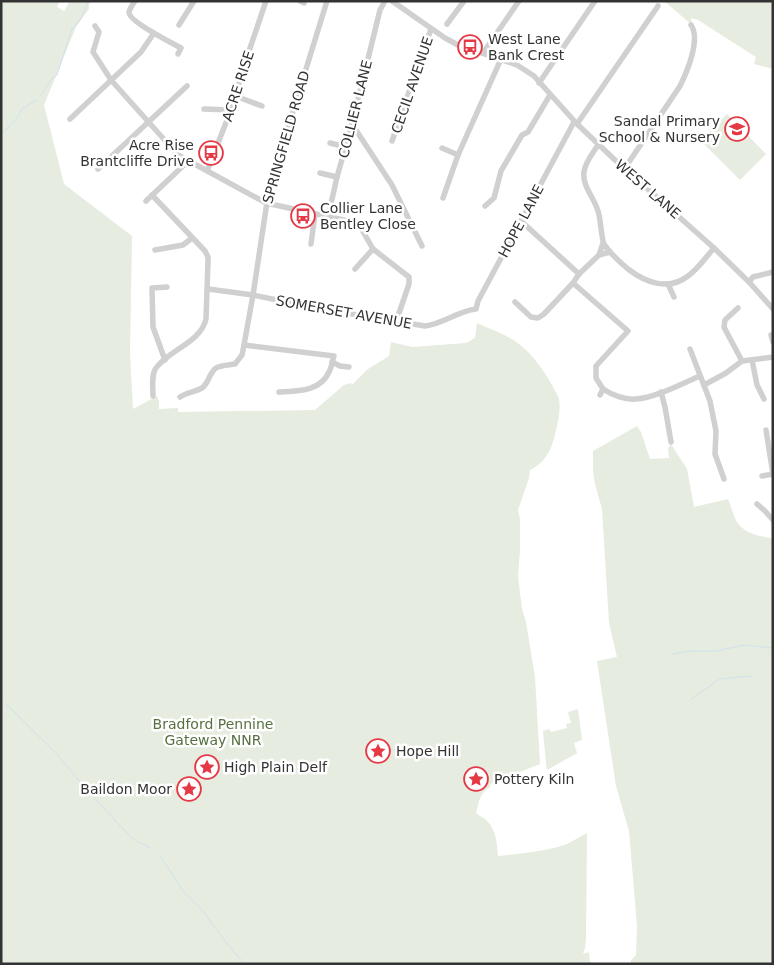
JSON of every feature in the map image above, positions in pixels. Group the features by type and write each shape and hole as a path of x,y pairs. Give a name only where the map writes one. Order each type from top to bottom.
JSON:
{"street":[{"path":"135,1 129,13 131,17 181,48 178,54"},
{"path":"179,25 194,1"},
{"name":"ACRE RISE","path":"207,171 231,110 266,1"},
{"name":"SPRINGFIELD ROAD","path":"180,397 205,386 212,372 217,367 237,362 242,355 269,189 327,1"},
{"name":"COLLIER LANE","path":"328,217 380,10 385,1"},
{"name":"WEST LANE","path":"392,1 444,38 458,45 517,65 534,76 576,123 714,248 749,282 773,309"},
{"path":"447,24 464,1"},
{"path":"483,53 519,1"},
{"path":"539,83 595,1"},
{"name":"HOPE LANE","path":"462,313 476,309 520,221 576,123 658,6"},
{"path":"625,168 680,86 686,73 694,43 694,31 690,25"},
{"path":"95,26 99,32 93,52 111,80 178,155 266,203 353,222 359,225 373,249 406,274 410,280 396,322"},
{"name":"CECIL AVENUE","path":"392,141 431,29"},
{"path":"70,119 141,52 154,33"},
{"path":"443,198 458,155 502,59"},
{"path":"98,169 187,86"},
{"path":"485,206 494,198 501,171 522,135 528,132 550,95"},
{"path":"235,96 262,106"},
{"path":"204,109 231,110"},
{"path":"352,124 388,178 422,246"},
{"path":"330,143 346,147"},
{"path":"515,302 530,317 538,318 573,284 579,274 599,254 603,243 599,214 595,202 585,185 583,174 598,144"},
{"path":"442,148 458,155"},
{"path":"146,201 187,160"},
{"path":"320,172 337,177"},
{"path":"152,195 205,251 208,258 208,289 204,327 197,335 155,369 153,396"},
{"path":"311,244 315,214"},
{"path":"520,221 579,274"},
{"path":"155,250 183,245 192,238"},
{"path":"603,243 625,266 640,277 654,283 668,284 689,276 714,248"},
{"path":"355,269 373,249"},
{"path":"599,254 610,252"},
{"path":"749,282 753,278 773,272"},
{"path":"573,284 628,331 596,366 596,378 602,388 620,397 644,398 700,376"},
{"path":"668,284 674,298"},
{"path":"165,360 153,327 152,288 167,287"},
{"name":"SOMERSET AVENUE","path":"208,289 253,295 421,326 428,326 462,313"},
{"path":"738,308 725,320 724,327 742,361"},
{"path":"772,335 773,342"},
{"path":"244,345 333,359 340,366 350,367"},
{"path":"690,348 710,401 716,431 716,454 724,479"},
{"path":"704,385 726,373 742,361 773,357"},
{"path":"279,392 301,391 316,386 330,371 333,359"},
{"path":"752,360 757,385 764,399"},
{"path":"600,395 602,388"},
{"path":"661,392 671,442"},
{"path":"762,476 772,472 766,430"},
{"path":"757,504 773,520"}],"green space":[{"name":"Baildon Moor","path":"1,1 60,1 57,7 64,11 70,1 91,1 89,9 76,27 44,105 64,184 132,236 130,353 133,409 157,396 159,409 178,408 178,412 315,410 344,385 351,383 352,385 368,369 389,356 391,342 412,347 466,343 475,338 477,323 521,345 536,361 548,379 560,403 557,425 552,445 547,455 540,464 530,470 518,510 520,519 520,550 518,576 522,609 535,677 540,764 490,784 490,787 481,796 476,813 486,820 492,828 498,856 553,848 569,843 587,833 586,938 583,954 589,952 590,962 600,964 1,964"},
{"path":"664,1 773,1 773,69 754,64 756,57 698,20 691,18 692,25"},
{"path":"727,114 766,154 740,180 700,140"},
{"path":"637,426 641,432 650,459 669,458 668,448 671,444 687,469 694,507 728,499 740,526 753,534 773,538 773,964 631,964 631,960 636,955 637,926 629,831 616,786 597,661 617,657 609,623 602,509 595,484 593,451"},
{"path":"578,709 582,740 574,743 577,753 547,770 543,731 549,729 551,732 567,728 566,724 571,723 568,712"}],"waterway":[{"path":"40,96 57,75 72,29 80,20 88,1"},
{"path":"1,135 17,118 22,109 36,100"},
{"path":"672,654 692,651 716,651 744,645 773,648"},
{"path":"691,699 720,679 752,676"},
{"path":"6,704 54,751 86,789 135,840"},
{"path":"137,841 150,848"},
{"path":"161,857 183,891 202,910 231,949 245,964"}],"place":[{"name":"West Lane Bank Crest","path":"470,47"},
{"name":"Sandal Primary School & Nursery","path":"737,129"},
{"name":"Acre Rise Brantcliffe Drive","path":"211,153"},
{"name":"Collier Lane Bentley Close","path":"303,216"},
{"name":"Hope Hill","path":"378,751"},
{"name":"High Plain Delf","path":"207,767"},
{"name":"Pottery Kiln","path":"476,779"},
{"name":"Baildon Moor","path":"189,789"}],"park label":[{"name":"Bradford Pennine Gateway NNR","path":"213,732"}]}
